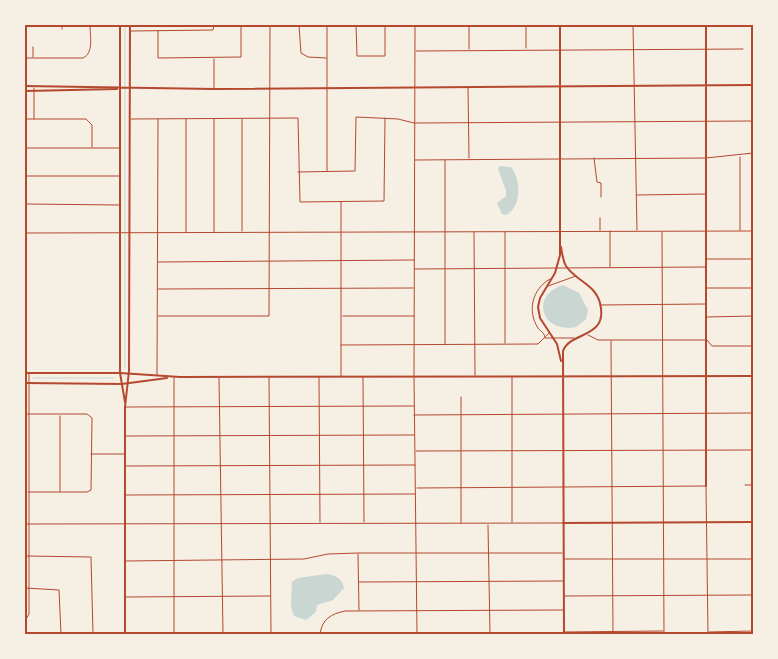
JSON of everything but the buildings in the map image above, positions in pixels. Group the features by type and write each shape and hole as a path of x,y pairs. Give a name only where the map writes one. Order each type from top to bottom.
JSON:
{"street":[{"path":"25,58 83,58 90,52 90,25"},
{"path":"120,25 120,373 125,407"},
{"path":"130,25 129,374 125,407 125,634 284,634"},
{"path":"130,31 214,30 214,25"},
{"path":"158,31 158,58 241,57 241,25"},
{"path":"158,316 269,316 270,25"},
{"path":"299,25 299,50 301,53 308,57 327,58"},
{"path":"327,25 327,172"},
{"path":"356,25 357,56 385,56 385,25"},
{"path":"414,25 414,415 417,523 417,634"},
{"path":"469,25 469,50"},
{"path":"526,25 526,49"},
{"path":"560,25 561,247 557,268 540,298 538,307 540,318 553,338 562,363"},
{"path":"633,25 634,158 637,231"},
{"path":"706,25 706,486 708,633 753,631"},
{"path":"32,47 33,58"},
{"path":"415,50 743,49"},
{"path":"214,58 214,88"},
{"path":"25,91 753,84"},
{"path":"25,86 99,86 121,89"},
{"path":"34,86 34,119"},
{"path":"468,86 469,158"},
{"path":"298,172 355,172 356,117 385,117 414,123 753,121"},
{"path":"130,119 298,118 300,202 341,202 384,201 385,117"},
{"path":"25,119 86,119 92,125 92,148"},
{"path":"157,376 158,119"},
{"path":"186,119 186,233"},
{"path":"214,119 214,233"},
{"path":"242,119 242,232"},
{"path":"25,148 120,148"},
{"path":"415,160 469,158 706,158 753,152"},
{"path":"740,155 740,231"},
{"path":"594,158 595,174 600,183 601,197"},
{"path":"445,159 445,345"},
{"path":"25,176 120,176"},
{"path":"636,195 706,194"},
{"path":"341,202 341,377"},
{"path":"25,204 119,204"},
{"path":"600,218 600,231"},
{"path":"610,231 610,267"},
{"path":"662,231 664,634"},
{"path":"25,233 753,231"},
{"path":"474,232 475,376"},
{"path":"505,232 505,344"},
{"path":"545,338 578,338 588,335 599,321 600,305 591,287 568,268 561,247"},
{"path":"707,259 753,259"},
{"path":"158,262 414,260"},
{"path":"414,269 707,267"},
{"path":"548,286 577,276"},
{"path":"545,338 534,318 533,302 539,288 553,278"},
{"path":"158,289 414,288"},
{"path":"707,288 753,288"},
{"path":"600,305 707,304"},
{"path":"342,316 415,316"},
{"path":"707,317 753,316"},
{"path":"341,345 539,344 550,333"},
{"path":"588,335 594,339 611,341 707,340"},
{"path":"578,338 565,347 562,363 564,633 664,631"},
{"path":"707,340 712,346 753,346"},
{"path":"611,341 613,633"},
{"path":"25,373 120,373 174,377 753,376"},
{"path":"25,621 29,614 29,373"},
{"path":"363,376 364,523"},
{"path":"512,376 512,523"},
{"path":"25,383 122,384 174,377"},
{"path":"174,377 174,634"},
{"path":"219,377 223,634"},
{"path":"269,377 271,633"},
{"path":"319,377 320,523"},
{"path":"461,396 461,523"},
{"path":"125,407 415,406"},
{"path":"414,415 753,413"},
{"path":"25,414 90,415 92,454 91,490 28,492"},
{"path":"60,414 60,492"},
{"path":"125,436 415,436"},
{"path":"415,451 753,450"},
{"path":"92,454 125,454"},
{"path":"125,466 416,465"},
{"path":"416,488 706,486"},
{"path":"745,486 753,486"},
{"path":"125,495 416,494"},
{"path":"25,524 753,522"},
{"path":"488,523 490,634"},
{"path":"125,560 304,559 328,554 358,553 563,552"},
{"path":"358,553 359,611"},
{"path":"25,556 91,557 93,634"},
{"path":"563,559 753,559"},
{"path":"359,582 563,581"},
{"path":"25,588 59,590 61,634"},
{"path":"564,596 753,595"},
{"path":"125,597 270,596"},
{"path":"320,634 323,622 332,615 359,611 564,610"}],"shaded area":[{"path":"500,166 511,167 517,178 518,185 515,206 506,215 502,214 497,203 506,196 506,190 498,169"},
{"path":"563,285 579,293 588,310 586,319 576,327 564,328 555,325 548,320 544,313 543,305 546,297 552,290"},
{"path":"326,574 338,578 344,588 333,600 317,605 316,612 306,620 294,616 291,607 292,582 298,578"}],"waterway":[{"path":"125,25 125,368"},
{"path":"33,378 114,378"}]}
